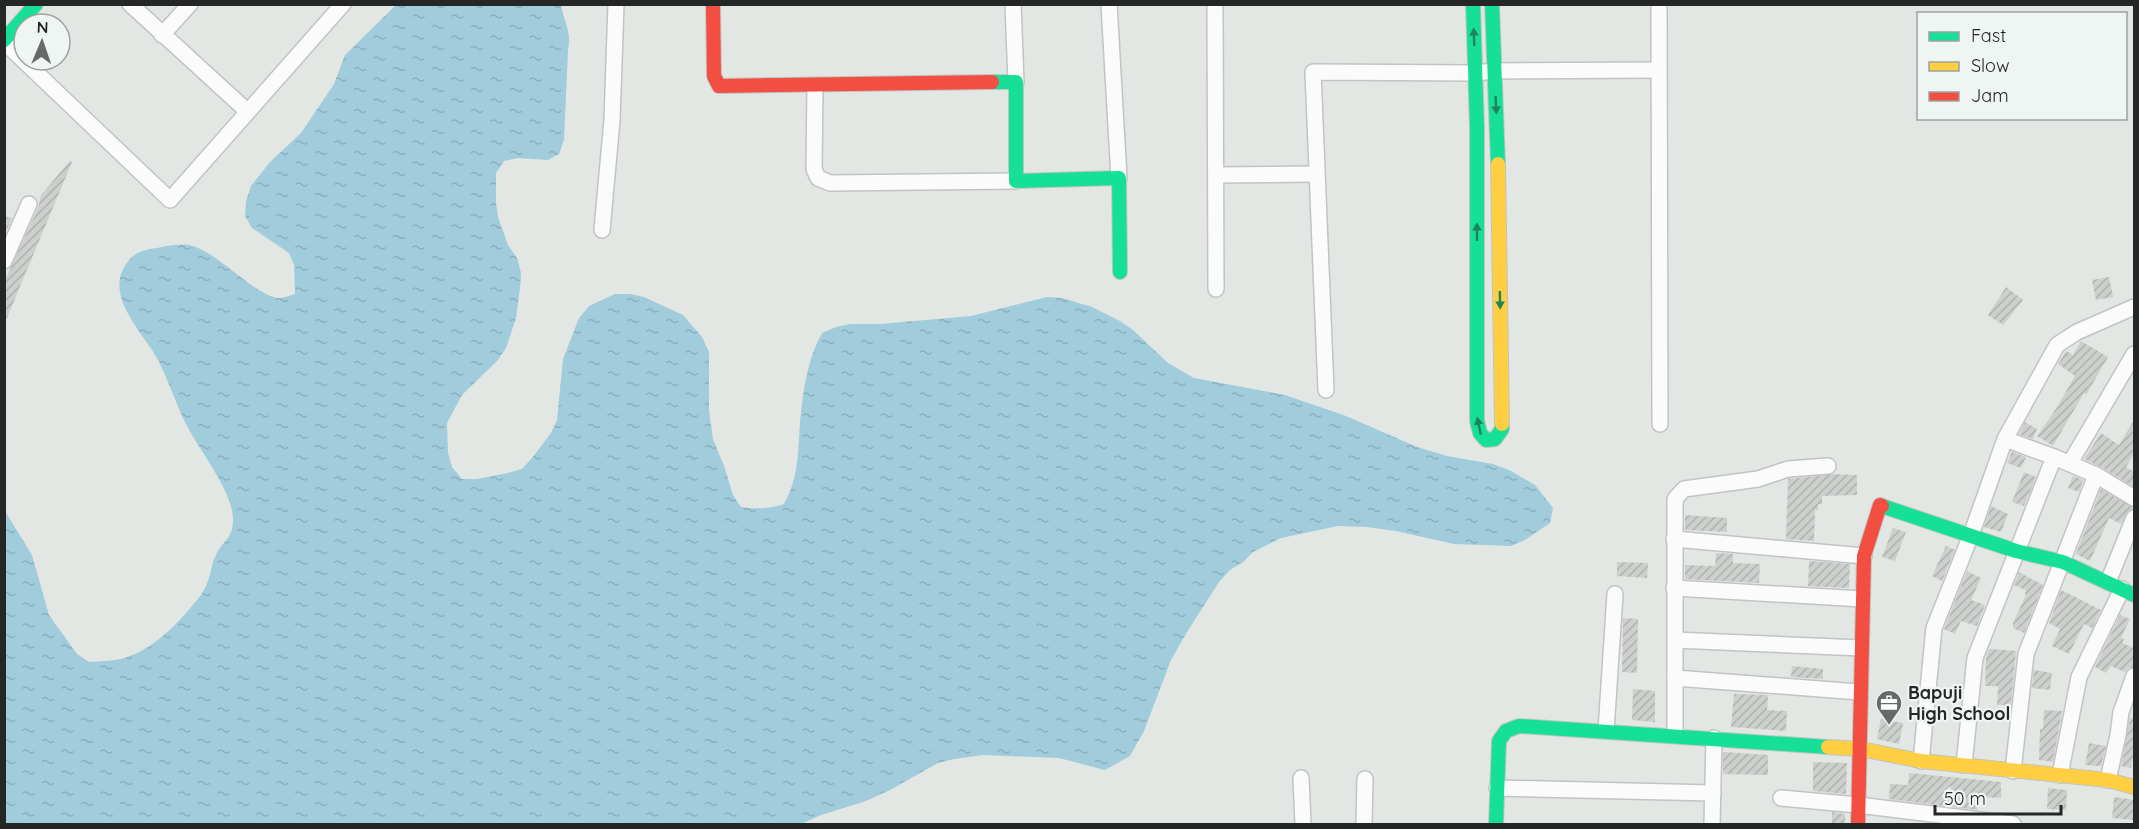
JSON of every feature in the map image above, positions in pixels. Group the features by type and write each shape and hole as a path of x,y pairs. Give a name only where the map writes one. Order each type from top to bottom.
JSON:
{"street":[{"path":"36,4 4,41 170,200 344,4"},
{"path":"130,4 247,111"},
{"path":"162,35 190,4"},
{"path":"602,230 612,120 616,4"},
{"path":"714,4 714,76 719,86 1016,81"},
{"path":"1013,4 1016,181"},
{"path":"1109,4 1119,178 1120,272"},
{"path":"1215,4 1216,289"},
{"path":"1473,4 1477,128 1476,421 1479,435 1488,441 1495,439 1502,429 1497,133 1492,4"},
{"path":"1659,4 1660,424"},
{"path":"1326,390 1313,72 1475,73 1659,70"},
{"path":"815,86 814,169 818,178 830,183 1119,178"},
{"path":"1216,175 1317,174"},
{"path":"6,256 29,204"},
{"path":"1921,761 1934,627 1971,535 2005,439 2057,345 2077,332 2134,307"},
{"path":"2070,464 2134,354"},
{"path":"2005,439 2096,475 2134,498"},
{"path":"1964,765 1975,658 2054,457"},
{"path":"1675,735 1675,499 1684,489 1758,479 1788,469 1828,466"},
{"path":"2013,771 2026,654 2096,475"},
{"path":"1858,825 1861,749 1859,692 1864,556 1880,505 2016,551 2063,562 2128,592 2079,677 2060,775"},
{"path":"2108,582 2134,518"},
{"path":"1674,539 1864,556"},
{"path":"1674,588 1862,599"},
{"path":"1606,731 1615,594"},
{"path":"1675,640 1861,648"},
{"path":"2108,780 2121,712 2134,676"},
{"path":"1675,678 1859,692"},
{"path":"1496,825 1499,741 1503,732 1511,727 1523,725 1861,749 1921,761 2108,780 2134,787"},
{"path":"1712,825 1714,738"},
{"path":"1301,778 1303,825"},
{"path":"1364,825 1365,780"},
{"path":"1497,788 1713,792"},
{"path":"1781,798 1858,805 2013,825"}],"water":[{"path":"397,4 561,5 568,32 564,140 559,154 548,160 518,158 504,161 496,173 498,217 508,245 517,258 521,273 520,288 516,318 506,348 497,361 462,395 447,423 448,453 452,467 462,479 477,479 522,469 532,458 551,433 557,420 563,359 579,318 589,306 615,294 644,297 683,315 702,337 709,352 709,411 713,439 733,495 741,507 757,508 784,504 790,492 798,455 806,376 822,333 850,324 880,324 971,316 1047,297 1062,298 1092,307 1120,321 1168,363 1194,378 1285,395 1346,416 1417,447 1447,456 1493,464 1509,470 1535,485 1553,508 1550,523 1525,540 1511,546 1454,544 1396,531 1338,526 1281,538 1253,552 1219,582 1187,632 1171,660 1144,731 1130,756 1105,770 1059,758 983,755 954,759 938,763 866,801 821,815 801,824 5,824 5,511 32,555 49,615 77,654 89,662 120,659 141,651 169,630 199,598 208,580 215,557 232,531 231,506 221,482 186,424 159,362 127,311 121,298 119,284 122,270 132,257 142,251 181,244 189,245 215,258 262,292 282,298 295,294 294,265 289,253 252,228 245,216 246,201 251,186 270,162 301,133 334,84 345,55"}],"building":[{"path":"70,161 72,162 4,325 4,282 38,208 41,195"},
{"path":"4,216 12,218 5,234 4,234"},
{"path":"2109,277 2113,297 2096,300 2092,280"},
{"path":"2006,287 2023,300 2003,325 1988,315"},
{"path":"2081,341 2108,357 2053,446 2037,436 2075,376 2058,364 2066,351 2073,355"},
{"path":"2134,420 2134,453 2126,467 2134,472 2134,487 2084,459 2101,433 2119,445"},
{"path":"2025,422 2037,429 2033,439 2019,434"},
{"path":"2012,452 2026,457 2021,468 2007,463"},
{"path":"2024,472 2036,477 2024,506 2012,502"},
{"path":"1833,474 1857,475 1857,495 1822,496 1822,504 1818,504 1818,510 1815,510 1814,541 1786,539 1788,479"},
{"path":"2073,476 2083,480 2079,492 2068,488"},
{"path":"2101,489 2134,508 2128,511 2121,524 2109,518 2090,561 2076,554"},
{"path":"1991,506 2008,514 2001,532 1984,527"},
{"path":"1685,515 1727,518 1727,532 1685,530"},
{"path":"1893,528 1906,532 1895,561 1882,557"},
{"path":"1946,546 1955,550 1942,581 1932,576"},
{"path":"1716,553 1733,554 1733,563 1760,564 1759,583 1685,579 1685,565 1715,566"},
{"path":"1809,561 1850,564 1849,588 1808,586"},
{"path":"1617,562 1648,563 1647,578 1617,576"},
{"path":"1967,571 1981,578 1971,600 1985,605 1977,626 1961,621 1955,634 1944,629"},
{"path":"2019,572 2043,585 2024,633 2013,628 2013,623 2026,595 2026,590 2014,585"},
{"path":"2061,590 2101,610 2092,628 2084,624 2069,654 2052,646 2060,629 2049,623"},
{"path":"2120,615 2130,619 2121,638 2124,639 2122,643 2134,648 2134,667 2128,668 2125,672 2111,666 2106,673 2095,667"},
{"path":"1623,618 1638,619 1637,673 1622,672"},
{"path":"1989,649 2016,651 2011,705 1997,705 1998,686 1985,686 1986,658"},
{"path":"1792,666 1823,669 1823,679 1791,677"},
{"path":"2034,670 2052,673 2050,690 2032,688"},
{"path":"1633,689 1655,691 1655,722 1632,720"},
{"path":"1734,694 1768,695 1767,710 1787,711 1786,731 1731,727"},
{"path":"2044,710 2062,711 2053,762 2039,760 2040,729 2043,729"},
{"path":"2130,718 2134,719 2134,758 2131,768 2121,766"},
{"path":"1881,719 1903,723 1899,744 1877,739"},
{"path":"2089,743 2106,746 2101,766 2085,765"},
{"path":"1723,752 1768,755 1768,775 1723,774"},
{"path":"1813,762 1847,763 1846,794 1813,791"},
{"path":"1909,773 2001,782 2001,798 1978,797 1977,810 1889,799 1890,784 1908,785"},
{"path":"2048,788 2067,790 2066,810 2047,809"},
{"path":"2114,797 2134,800 2133,820 2112,818"},
{"path":"1832,812 1845,814 1845,825 1832,825"}],"traffic: fast":[{"path":"4,40 36,4"},
{"path":"1473,4 1477,128 1477,421 1480,433 1486,440 1495,439 1502,429 1502,424"},
{"path":"1492,4 1498,164"},
{"path":"992,82 1016,82 1016,181 1119,178 1120,272"},
{"path":"1882,506 2016,551 2063,562 2134,595"},
{"path":"1496,824 1499,741 1506,731 1519,726 1828,747"}],"traffic: slow":[{"path":"1498,164 1502,424"},
{"path":"1828,747 1861,749 1921,761 2108,780 2134,787"}],"traffic: jam":[{"path":"713,4 714,76 719,86 992,82"},
{"path":"1858,824 1864,556 1880,505 1882,506"}],"place":[{"name":"Bapuji High School","path":"1889,726"}]}
